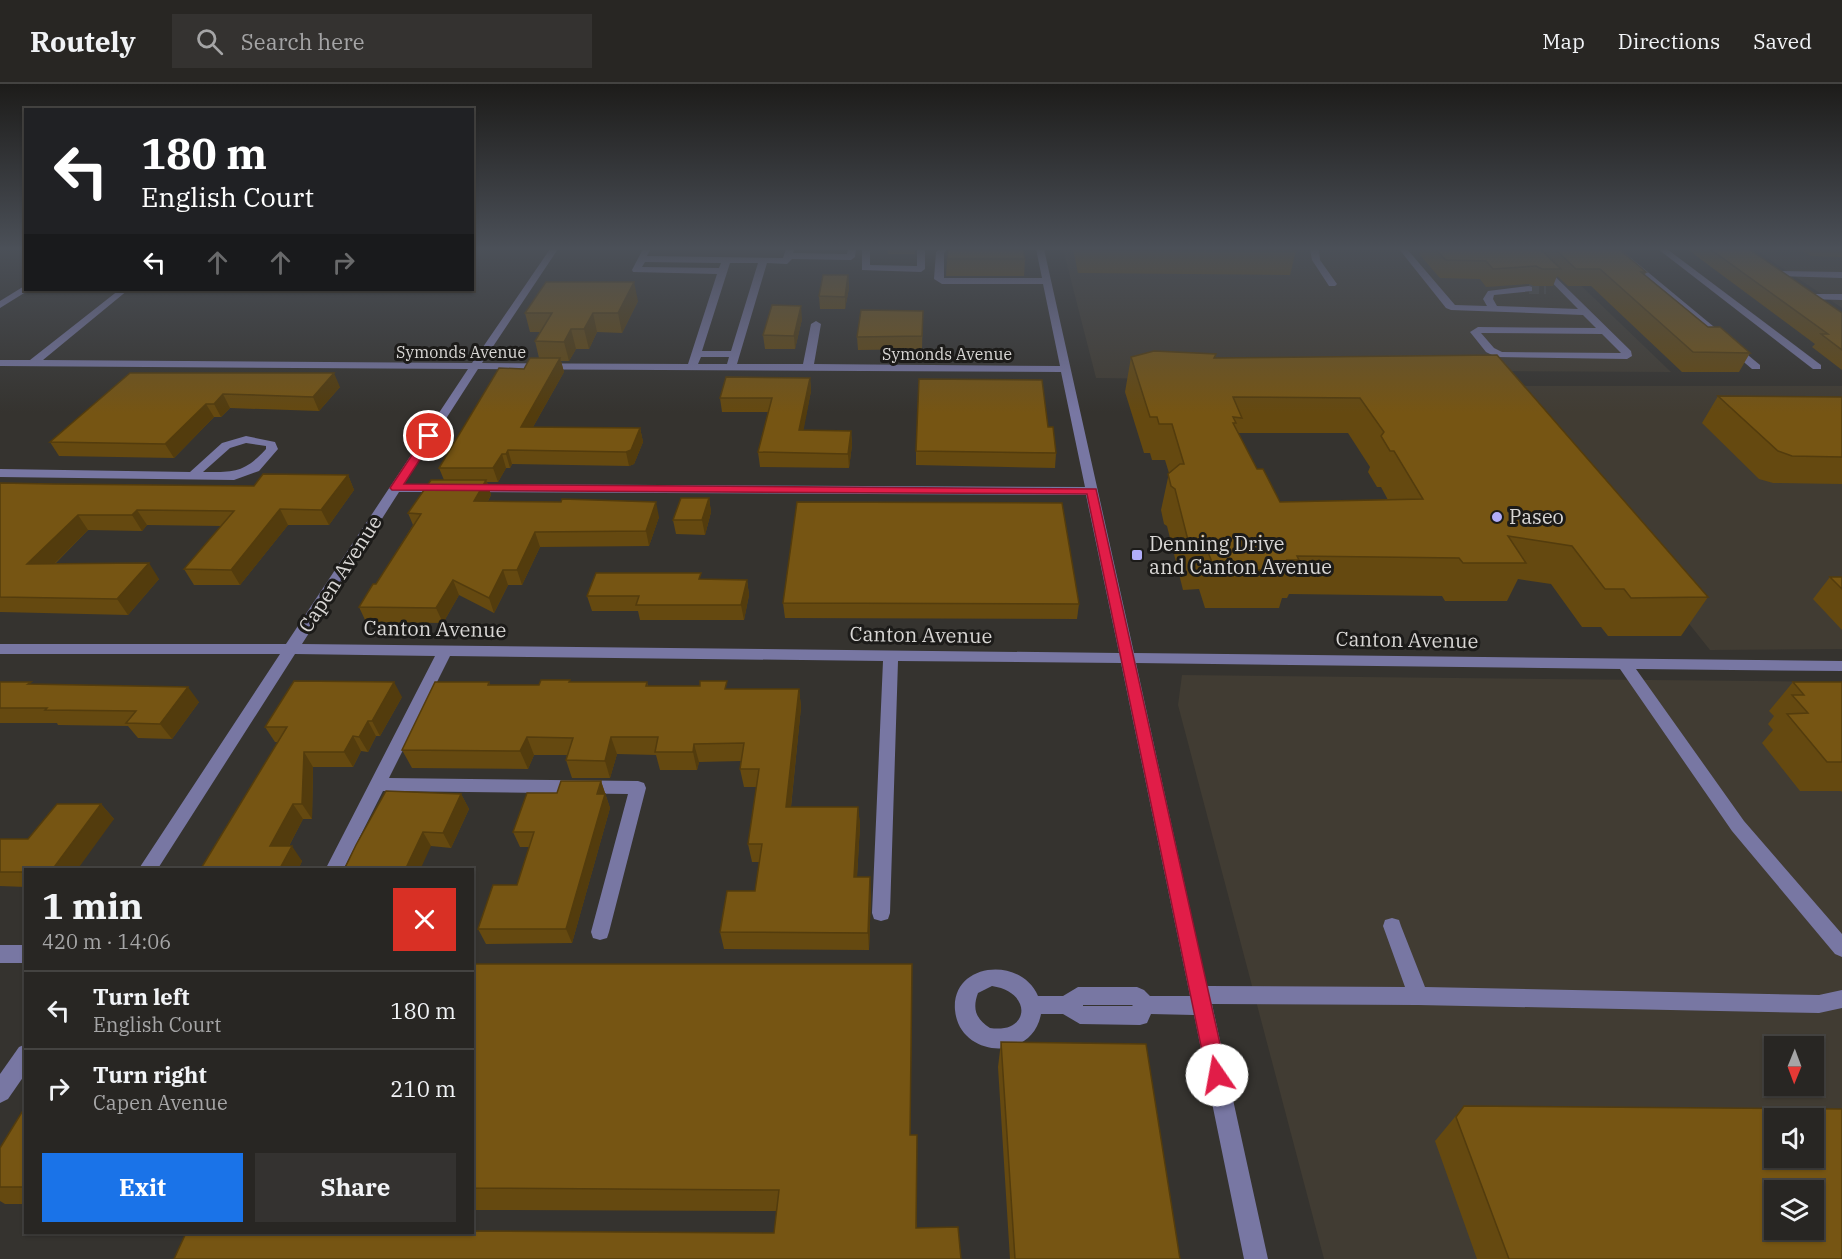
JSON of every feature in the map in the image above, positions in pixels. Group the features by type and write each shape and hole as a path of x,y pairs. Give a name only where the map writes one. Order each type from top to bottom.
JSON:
{"street":[{"path":"33,363 107,304"},
{"name":"Capen Avenue","path":"148,868 517,304"},
{"path":"692,368 712,304"},
{"path":"731,368 750,304"},
{"path":"1052,304 1256,1259"},
{"path":"1447,304 1459,310 1586,312"},
{"path":"1491,304 1494,310"},
{"path":"1578,304 1605,331 1627,356 1500,355 1490,350 1475,332 1478,330 1605,331"},
{"path":"1681,304 1756,367"},
{"path":"1734,304 1817,367"},
{"path":"1821,304 1827,308"},
{"path":"808,368 816,324"},
{"path":"697,354 735,354"},
{"name":"Symonds Avenue","path":"0,363 1066,369"},
{"path":"0,473 193,476 234,476 245,474 255,468 272,449 271,444 263,441 228,443 218,448 193,476"},
{"path":"396,488 1092,491"},
{"name":"Canton Avenue","path":"0,649 445,650 1842,666"},
{"path":"335,868 445,650"},
{"path":"882,914 891,656"},
{"path":"1624,663 1738,826 1842,948"},
{"path":"378,784 638,788 600,932"},
{"path":"1392,926 1418,996"},
{"path":"0,954 24,954"},
{"path":"1032,1005 1066,1005 1078,996 1137,996 1145,1005 1202,1001 1418,996 1819,1004 1842,999"},
{"path":"0,1092 24,1057"}],"shaded area":[{"path":"1077,304 1600,304 1671,372 1474,371 1482,384 1096,378"},
{"path":"1499,386 1842,386 1842,649 1710,650"},
{"path":"1182,675 1842,682 1842,1259 1324,1259 1178,705"}],"building":[{"path":"531,304 623,304 618,313 593,313 584,329 571,329 564,342 535,341 552,313 525,313"},
{"path":"1639,304 1680,304 1708,327 1720,327 1750,353 1693,352"},
{"path":"1786,304 1829,304 1842,313 1842,350 1821,334 1828,334"},
{"path":"772,305 801,306 794,336 763,335"},
{"path":"861,310 923,311 922,336 857,337"},
{"path":"1154,351 1216,354 1214,358 1497,355 1708,597 1631,598 1624,589 1605,589 1572,546 1508,536 1526,563 1463,563 1459,558 1297,556 1299,560 1287,560 1291,570 1215,570 1208,552 1191,552 1175,489 1171,486 1168,474 1180,464 1184,464 1172,424 1159,424 1157,417 1150,417 1131,357","holes":["1233,397 1360,398 1384,432 1381,436 1390,451 1394,451 1423,499 1280,502 1263,469 1257,469 1233,423 1236,423 1233,417 1242,418"]},
{"path":"530,358 560,358 521,427 640,428 631,450 626,452 508,450 506,454 502,454 493,468 439,468 499,368 524,369"},
{"path":"130,373 334,373 313,397 223,394 214,404 206,404 165,444 50,442"},
{"path":"726,377 810,378 799,430 851,431 848,454 758,452 772,398 720,398"},
{"path":"919,379 1042,380 1048,427 1053,427 1056,453 916,451"},
{"path":"1718,396 1842,397 1842,457 1792,456 1778,451"},
{"path":"263,474 348,475 321,510 280,509 231,570 184,569 234,511 137,510 132,515 78,515 27,564 149,563 117,599 0,597 0,483 254,486"},
{"path":"431,480 486,480 474,501 561,502 562,499 656,502 646,531 535,532 517,570 503,570 489,598 453,580 436,608 359,607 421,514 408,513"},
{"path":"681,498 709,498 702,520 673,520"},
{"path":"797,502 1062,503 1079,604 783,603"},
{"path":"596,573 701,573 699,579 747,580 741,605 636,605 639,596 587,596"},
{"path":"1830,577 1842,577 1842,589"},
{"path":"541,680 647,682 646,686 700,686 700,681 727,681 725,689 799,689 786,807 858,807 854,877 870,877 868,933 720,932 727,891 755,891 762,844 748,844 759,769 740,769 744,743 694,744 693,752 655,752 658,737 611,737 605,761 566,760 573,738 527,737 520,751 402,750 435,682 539,685"},
{"path":"294,681 394,682 372,721 368,721 359,737 353,736 344,752 304,752 302,804 293,804 270,846 292,846 280,868 201,868 287,727 265,727"},
{"path":"0,682 188,687 160,724 126,723 136,711 0,708"},
{"path":"1793,682 1842,682 1842,762 1827,762 1787,714 1808,713 1792,695 1804,695"},
{"path":"561,781 601,781 597,794 605,794 566,929 478,929 493,885 517,885 534,832 513,832 527,793 557,793"},
{"path":"386,791 461,794 443,833 423,832 406,868 345,868"},
{"path":"57,804 101,804 53,868 24,868 24,872 0,872 0,839 28,839"},
{"path":"474,964 912,964 910,1135 917,1135 916,1228 958,1227 961,1259 174,1259 186,1234 474,1234 474,1231 774,1233 779,1190 474,1188"},
{"path":"1001,1042 1146,1044 1180,1259 1015,1259"},
{"path":"1464,1106 1764,1108 1764,1168 1824,1168 1824,1109 1842,1109 1842,1259 1509,1259 1456,1117"},
{"path":"24,1112 24,1187 0,1187 0,1148"}],"place":[{"name":"Paseo","path":"1497,517"},
{"name":"Denning Drive and Canton Avenue","path":"1137,555"}],"route":[{"path":"429,436 396,488 1092,491 1217,1075"}]}
